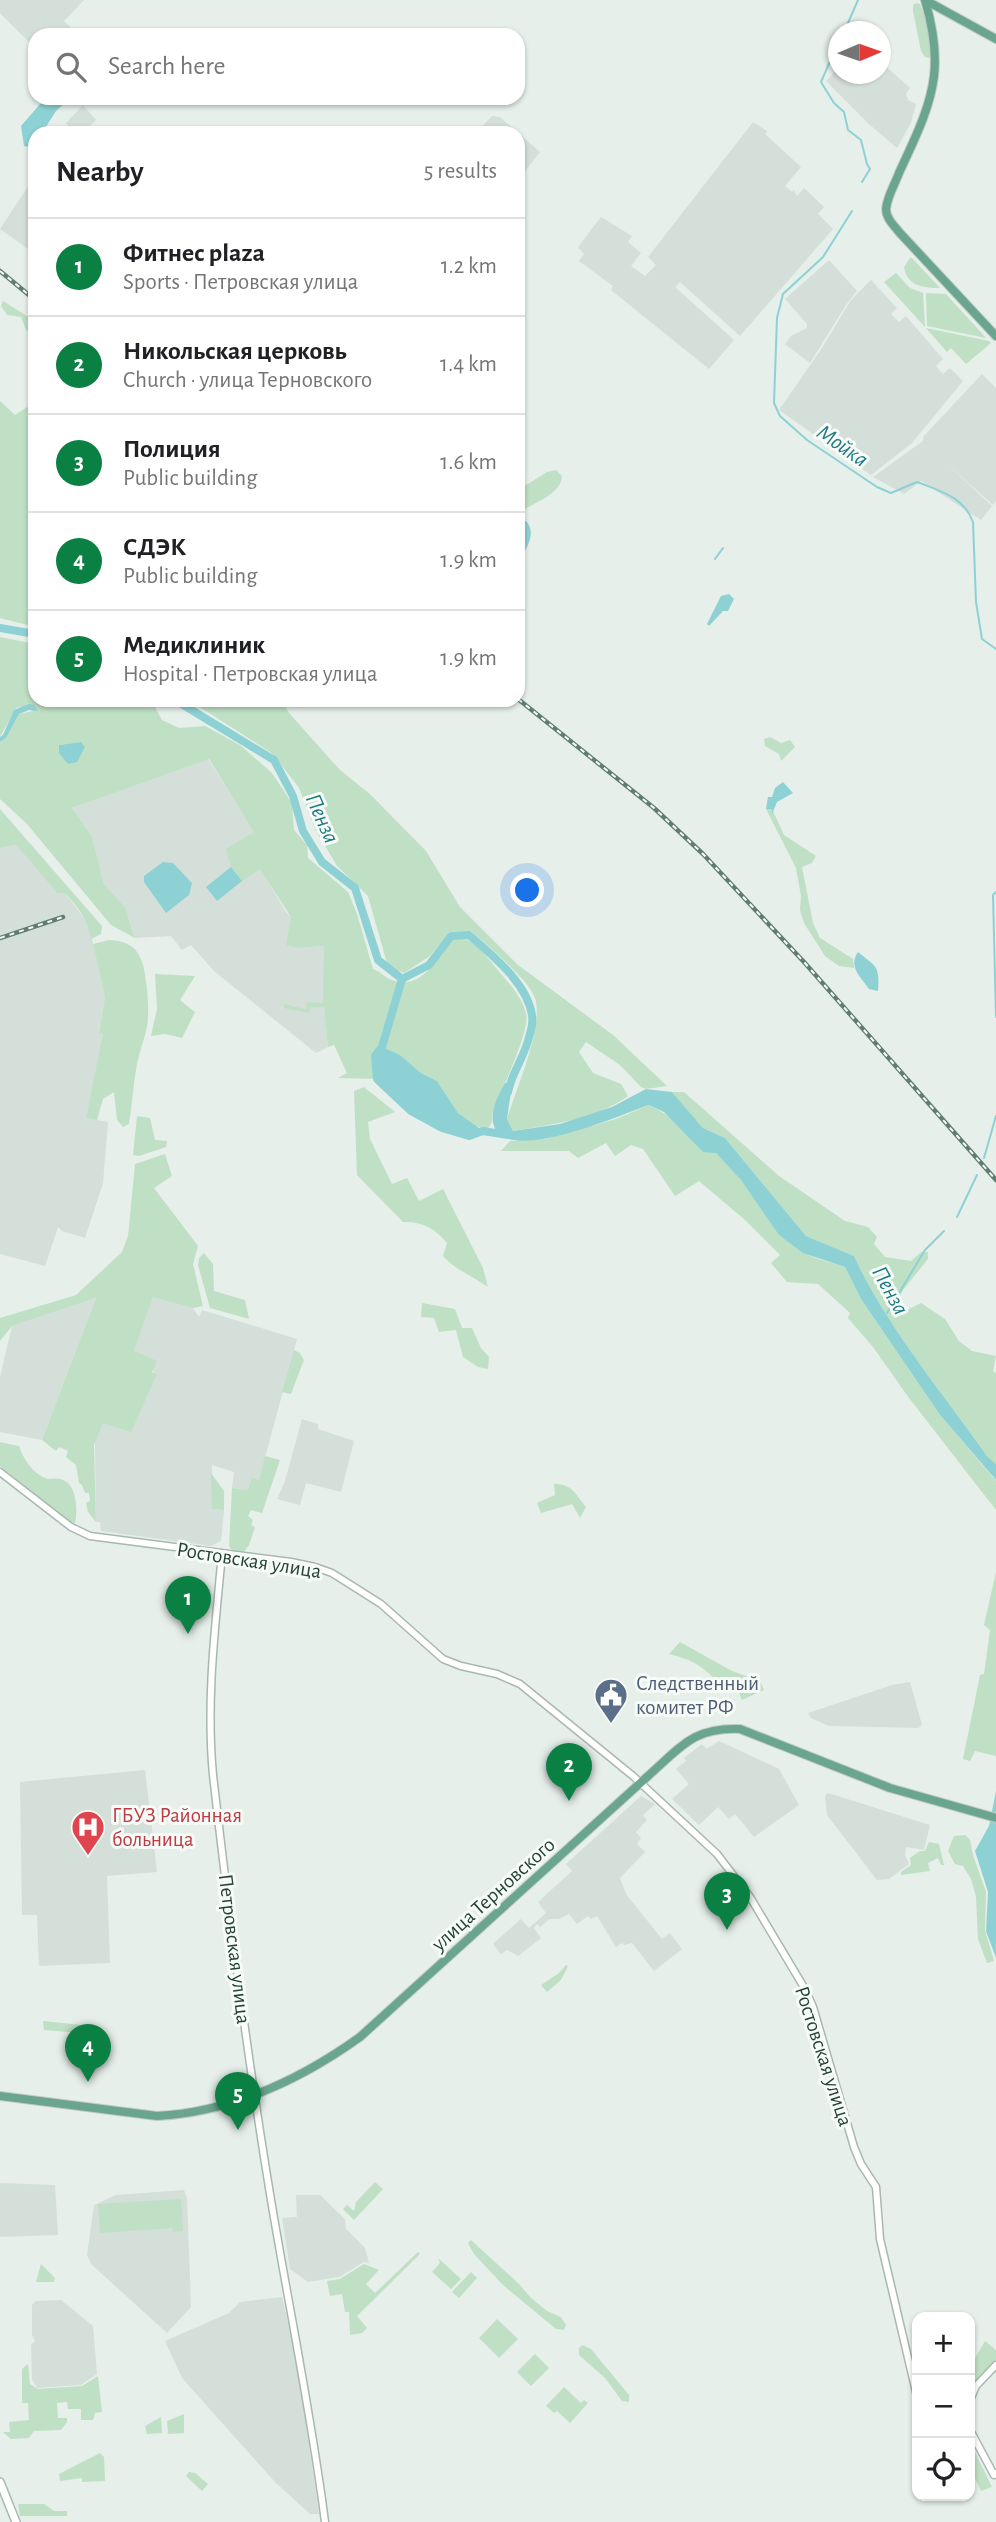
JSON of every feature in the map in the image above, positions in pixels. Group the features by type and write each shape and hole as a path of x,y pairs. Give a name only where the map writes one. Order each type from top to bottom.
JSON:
{"main road":[{"path":"925,0 996,39"},
{"path":"925,0 935,53 934,76 923,116 886,212 899,232 996,336"},
{"name":"улица Терновского","path":"0,2096 157,2116 193,2112 256,2095 318,2065 360,2037 640,1783 689,1740 704,1731 740,1728 890,1788 996,1818"},
{"path":"0,2482 16,2522"}],"street":[{"name":"Ростовская улица","path":"0,1472 71,1527 90,1536 291,1562 332,1573 381,1604 443,1659 497,1674 520,1684 640,1783 717,1854 736,1877 805,1989 813,2007 854,2147 876,2187 880,2239 912,2375"},
{"name":"Петровская улица","path":"222,1554 211,1670 209,1730 228,1898 256,2095 325,2522"},
{"path":"975,2388 996,2365"},
{"path":"975,2438 995,2474"}],"shaded area":[{"path":"0,0 84,0 64,21 71,28 28,28 28,41 0,13"},
{"path":"891,71 910,88 906,94 908,100 916,104 911,123 897,148 829,84 891,84"},
{"path":"83,105 96,120 90,126 68,126 66,123"},
{"path":"492,116 500,117 510,126 483,126"},
{"path":"753,122 767,131 765,134 801,167 785,186 792,192 794,190 797,196 804,188 824,207 818,214 833,229 740,336 680,282 675,287 734,340 709,369 611,290 613,286 579,261 584,254 578,247 601,217 632,236 628,242 641,253 631,266 645,276 656,265 648,257"},
{"path":"525,139 540,152 525,171"},
{"path":"28,187 28,249 0,229"},
{"path":"829,260 857,291 810,363 785,344 791,336 807,328 807,324 785,299"},
{"path":"871,280 897,308 891,314 899,322 906,316 943,359 936,366 943,374 950,368 963,381 912,443 871,475 779,410 851,300"},
{"path":"982,374 996,388 996,501 993,505 945,462 992,506 981,520 921,481 904,494 873,477 923,441 923,437"},
{"path":"208,759 255,832 244,840 291,917 299,948 324,946 324,1004 328,1047 316,1053 214,971 191,945 182,950 171,936 135,938 125,907 104,884 92,836 72,808"},
{"path":"16,845 57,893 65,893 89,925 105,997 99,1032 103,1033 100,1055 86,1118 108,1122 103,1183 85,1238 62,1231 58,1227 45,1266 0,1254 0,848"},
{"path":"153,1296 193,1308 199,1317 202,1310 297,1339 259,1480 248,1490 232,1488 234,1472 212,1465 212,1509 224,1510 221,1541 211,1546 101,1531 100,1522 96,1522 95,1441 103,1423 156,1374 134,1351"},
{"path":"96,1298 42,1440 0,1432 0,1377 12,1326"},
{"path":"302,1419 318,1424 318,1429 354,1441 341,1492 306,1483 300,1505 277,1499 285,1481"},
{"path":"910,1682 922,1725 918,1728 829,1726 811,1718 808,1713 892,1685"},
{"path":"719,1741 779,1769 799,1805 754,1837 735,1814 729,1819 718,1807 699,1825 672,1799 689,1784 676,1769 686,1761 684,1758 702,1744 707,1749"},
{"name":"ГБУЗ Районная больница","path":"145,1770 157,1872 107,1876 110,1963 39,1966 37,1915 22,1915 20,1782"},
{"path":"828,1793 930,1825 924,1850 906,1847 905,1855 909,1864 889,1879 877,1880 827,1815 825,1796"},
{"path":"641,1796 655,1804 643,1815 647,1820 636,1832 641,1838 637,1844 645,1852 620,1878 626,1894 662,1939 670,1933 682,1949 654,1971 632,1943 622,1943 616,1947 597,1916 591,1919 588,1916 577,1924 569,1914 559,1919 550,1919 540,1927 537,1924 534,1928 541,1938 518,1956 507,1950 501,1954 493,1944 521,1919 529,1928 546,1913 538,1902 572,1871 566,1864"},
{"path":"0,2183 55,2185 58,2235 0,2237"},
{"path":"184,2190 187,2198 191,2307 167,2333 91,2264 87,2255 94,2205 116,2195"},
{"path":"296,2195 320,2195 345,2219 346,2229 365,2248 369,2263 364,2262 339,2277 308,2282 290,2269 282,2218 297,2217"},
{"path":"282,2297 297,2361 319,2514 310,2514 275,2482 182,2378 165,2341 229,2313 240,2302"},
{"path":"61,2300 93,2326 97,2374 81,2385 37,2388 32,2379 31,2345 35,2341 32,2335 32,2305 36,2301"}],"green space":[{"path":"920,4 930,32 929,58 921,51 913,11 913,5"},
{"path":"910,258 940,288 917,285 908,278 904,267"},
{"path":"896,273 910,288 923,293 925,327 884,282"},
{"path":"926,293 946,294 986,338 927,326"},
{"path":"3,301 28,317 28,332 21,317 7,315 1,306"},
{"path":"926,328 991,343 966,364 951,348 947,352"},
{"path":"0,401 15,415 28,408 28,625 0,618"},
{"path":"556,470 562,476 561,482 548,496 525,509 525,486 547,472"},
{"path":"0,637 28,643 28,707 155,707 162,720 179,728 205,726 240,745 272,773 292,803 294,830 307,845 308,858 348,892 373,969 392,980 412,981 428,970 453,938 471,942 480,949 507,980 526,1013 524,1033 487,1130 475,1126 458,1113 437,1081 421,1073 400,1055 375,1056 377,1079 338,1078 347,1073 334,1045 328,1047 324,1007 311,1007 309,1013 284,1008 284,1004 305,1009 307,1002 323,1003 324,946 299,948 286,945 291,917 260,869 242,881 231,867 226,849 254,832 209,759 72,808 92,836 104,884 125,907 135,938 111,925 27,824 0,799 0,742 6,738 19,714 33,711 16,708 0,737","holes":["81,742 68,764 59,745"]},
{"path":"200,707 286,707 339,769 371,795 426,851 460,907 518,965 613,1035 667,1086 646,1089 641,1087 620,1065 586,1042 579,1052 593,1073 621,1084 628,1096 588,1116 513,1131 507,1119 536,1025 537,1010 531,990 471,931 449,932 430,956 404,973 388,967 368,896 337,866 315,829 299,788 273,754"},
{"path":"770,737 781,743 790,740 795,747 781,761 779,754 765,746 764,739"},
{"path":"0,809 102,926 101,934 91,939 85,920 74,903 65,893 57,893 16,845 0,848"},
{"path":"766,809 772,809 784,835 816,856 812,863 802,867 813,923 820,938 853,959 854,968 839,966 825,956 804,923 796,868"},
{"path":"109,940 128,944 139,955 147,994 147,1027 137,1064 129,1124 123,1127 117,1120 114,1092 103,1099 97,1120 86,1118 103,1034 99,1033 105,997 93,944"},
{"path":"155,974 195,976 180,1000 195,1012 182,1038 165,1034 151,1036 157,1009"},
{"path":"364,1087 395,1112 368,1122 370,1139 392,1184 407,1178 419,1201 443,1189 483,1268 488,1287 458,1269 443,1256 447,1243 438,1234 428,1227 403,1222 357,1175 354,1091"},
{"path":"672,1092 684,1092 779,1176 845,1221 868,1227 877,1237 874,1244 885,1257 911,1261 921,1252 928,1252 928,1259 903,1290 897,1303 901,1313 921,1303 945,1319 959,1341 972,1351 996,1356 993,1371 996,1373 996,1464 987,1456 916,1359 882,1308 854,1256 806,1236 725,1138 703,1128"},
{"path":"649,1105 687,1129 721,1158 791,1243 810,1256 845,1267 861,1299 940,1415 996,1481 996,1510 848,1318 850,1313 818,1284 787,1282 771,1263 780,1255 745,1220 699,1181 675,1196 643,1149 631,1145 615,1156 606,1143 578,1158 569,1151 501,1151 510,1141 546,1139 616,1119"},
{"path":"137,1116 150,1118 155,1140 167,1141 166,1147 139,1156 133,1155"},
{"path":"165,1154 172,1176 154,1188 198,1246 193,1264 203,1306 193,1308 153,1297 134,1351 157,1361 152,1372 157,1374 131,1432 103,1423 94,1445 96,1522 88,1512 86,1503 90,1501 89,1493 85,1493 79,1483 76,1465 66,1457 68,1451 59,1447 56,1451 42,1440 96,1298 12,1326 0,1341 0,1318 76,1295 122,1252 128,1236 135,1164"},
{"path":"204,1253 213,1264 214,1291 245,1300 249,1319 210,1308 198,1265 199,1258"},
{"path":"422,1303 455,1309 462,1328 472,1328 481,1348 489,1357 488,1369 478,1367 463,1357 456,1330 439,1332 434,1318 421,1317"},
{"path":"294,1350 300,1353 304,1360 291,1394 282,1392"},
{"path":"0,1442 19,1446 30,1466 43,1477 66,1481 73,1491 76,1504 75,1523 70,1522 0,1466"},
{"path":"265,1456 280,1460 262,1513 251,1510 248,1516 253,1520 251,1525 255,1527 244,1552 232,1550 229,1546 232,1488 248,1490 252,1478 259,1480"},
{"path":"211,1473 224,1491 224,1510 212,1509"},
{"path":"554,1484 570,1488 586,1507 580,1518 572,1504 541,1513 537,1503 555,1495"},
{"path":"996,1572 996,1756 975,1751 970,1761 963,1759 980,1675 984,1674 990,1630 984,1625"},
{"path":"680,1642 732,1671 760,1681 764,1690 742,1700 734,1682 720,1684 697,1664 669,1654"},
{"path":"965,1835 970,1840 986,1892 985,1930 994,1961 987,1963 978,1939 976,1897 971,1879 963,1866 955,1864 948,1851 954,1836"},
{"path":"929,1842 939,1844 944,1865 941,1865 938,1858 928,1863 930,1871 901,1875 901,1872 911,1865 910,1858 920,1851 925,1851"},
{"path":"568,1966 561,1980 547,1992 541,1985"},
{"path":"43,2021 92,2026 92,2034 44,2030"},
{"path":"375,2182 383,2189 354,2220 343,2209 347,2205 354,2211 356,2202"},
{"path":"181,2199 183,2231 173,2232 172,2228 100,2233 98,2204"},
{"path":"471,2240 531,2298 547,2311 561,2317 566,2325 564,2330 556,2329 503,2285 474,2254 468,2243"},
{"path":"418,2252 420,2254 357,2316 367,2328 362,2333 350,2335 349,2312 345,2312 342,2294 330,2296 327,2281 340,2279 364,2264 379,2270 366,2284 375,2293"},
{"path":"438,2258 461,2279 451,2289 432,2272 440,2263"},
{"path":"41,2264 55,2278 54,2282 36,2282"},
{"path":"471,2272 477,2278 459,2298 452,2292"},
{"path":"497,2319 518,2339 499,2358 479,2338"},
{"path":"985,2341 996,2350 996,2362 975,2389 975,2375 975,2358"},
{"path":"582,2345 591,2349 629,2395 629,2402 622,2401 605,2378 579,2355"},
{"path":"535,2354 549,2368 531,2386 517,2372"},
{"path":"28,2364 30,2384 38,2389 82,2386 98,2376 102,2412 95,2413 93,2420 81,2420 81,2409 68,2409 67,2402 57,2403 58,2418 67,2418 61,2430 34,2431 29,2438 11,2439 3,2432 10,2432 9,2422 29,2420 28,2403 22,2403 22,2369"},
{"path":"564,2387 581,2403 584,2400 588,2403 570,2423 557,2411 554,2413 546,2406"},
{"path":"184,2414 184,2433 168,2434 167,2421"},
{"path":"161,2417 162,2433 147,2434 145,2426"},
{"path":"975,2452 992,2487 981,2491 975,2478"},
{"path":"100,2453 104,2457 105,2481 82,2482 82,2478 60,2481 59,2474"},
{"path":"189,2472 195,2473 208,2484 202,2491 186,2476"},
{"path":"18,2504 44,2504 54,2511 67,2511 67,2516 20,2516"}],"water":[{"path":"39,105 63,105 46,126 28,126 28,147 24,146 21,126"},
{"path":"525,521 529,525 531,536 525,551"},
{"path":"729,594 734,599 728,611 723,611 709,626 707,624 721,596"},
{"path":"28,704 28,707 35,707 38,711 29,710 19,714 6,738 0,742 0,737 14,710"},
{"path":"81,742 85,747 77,762 68,764 59,753 59,745"},
{"path":"783,782 793,793 777,802 772,814 772,809 766,809 768,797 772,797 775,788"},
{"path":"163,862 173,863 192,883 189,895 166,913 144,882 144,876"},
{"path":"231,867 242,881 217,901 206,887"},
{"path":"858,952 876,967 878,991 869,989 856,971 854,962"},
{"path":"382,1047 400,1055 421,1073 437,1081 458,1113 483,1131 468,1134 439,1127 399,1100 377,1079 375,1056"},
{"path":"505,1083 512,1085 507,1119 513,1131 560,1124 612,1107 646,1089 672,1092 703,1128 725,1138 806,1236 854,1256 882,1308 916,1359 987,1456 996,1464 996,1480 940,1415 861,1299 845,1267 803,1253 779,1235 741,1180 716,1153 703,1152 664,1112 649,1105 559,1136 533,1140 511,1139 497,1131 493,1113"},
{"path":"996,1791 996,1958 986,1931 988,1892 975,1851 989,1826"}],"waterway":[{"name":"Мойка","path":"849,21 858,0"},
{"name":"Мойка","path":"828,66 821,82 834,103 844,112 848,130 861,140 870,169 862,182"},
{"name":"Мойка","path":"852,211 823,257 783,294 777,318 774,403 780,416 807,440 877,487 891,493 917,482 950,496 964,506 973,522 976,602 982,639 996,649"},
{"path":"715,559 723,548"},
{"name":"Пенза","path":"0,628 28,633"},
{"name":"Пенза","path":"187,707 274,760 293,796 303,831 322,862 355,888 378,960 402,979"},
{"name":"Мойка","path":"996,892 993,895 996,1017"},
{"path":"508,1092 530,1032 532,1017 529,1003 516,981 488,951 469,935 451,936 429,965 402,979 382,1047 375,1056 377,1079 411,1111 442,1128 469,1136 483,1131 508,1135"},
{"path":"984,1158 996,1116"},
{"path":"957,1217 977,1175"},
{"path":"887,1313 925,1250 944,1231"}],"railway":[{"path":"0,271 28,294"},
{"path":"525,705 654,808 703,854 804,962 996,1180"},
{"path":"0,938 63,917"}],"place":[{"name":"Фитнес plaza","path":"188,1634"},
{"name":"Следственный комитет РФ","path":"611,1725"},
{"name":"Никольская церковь","path":"569,1801"},
{"name":"ГБУЗ Районная больница","path":"88,1857"},
{"name":"Полиция","path":"727,1930"},
{"name":"СДЭК","path":"88,2082"},
{"name":"Медиклиник","path":"238,2130"}]}
